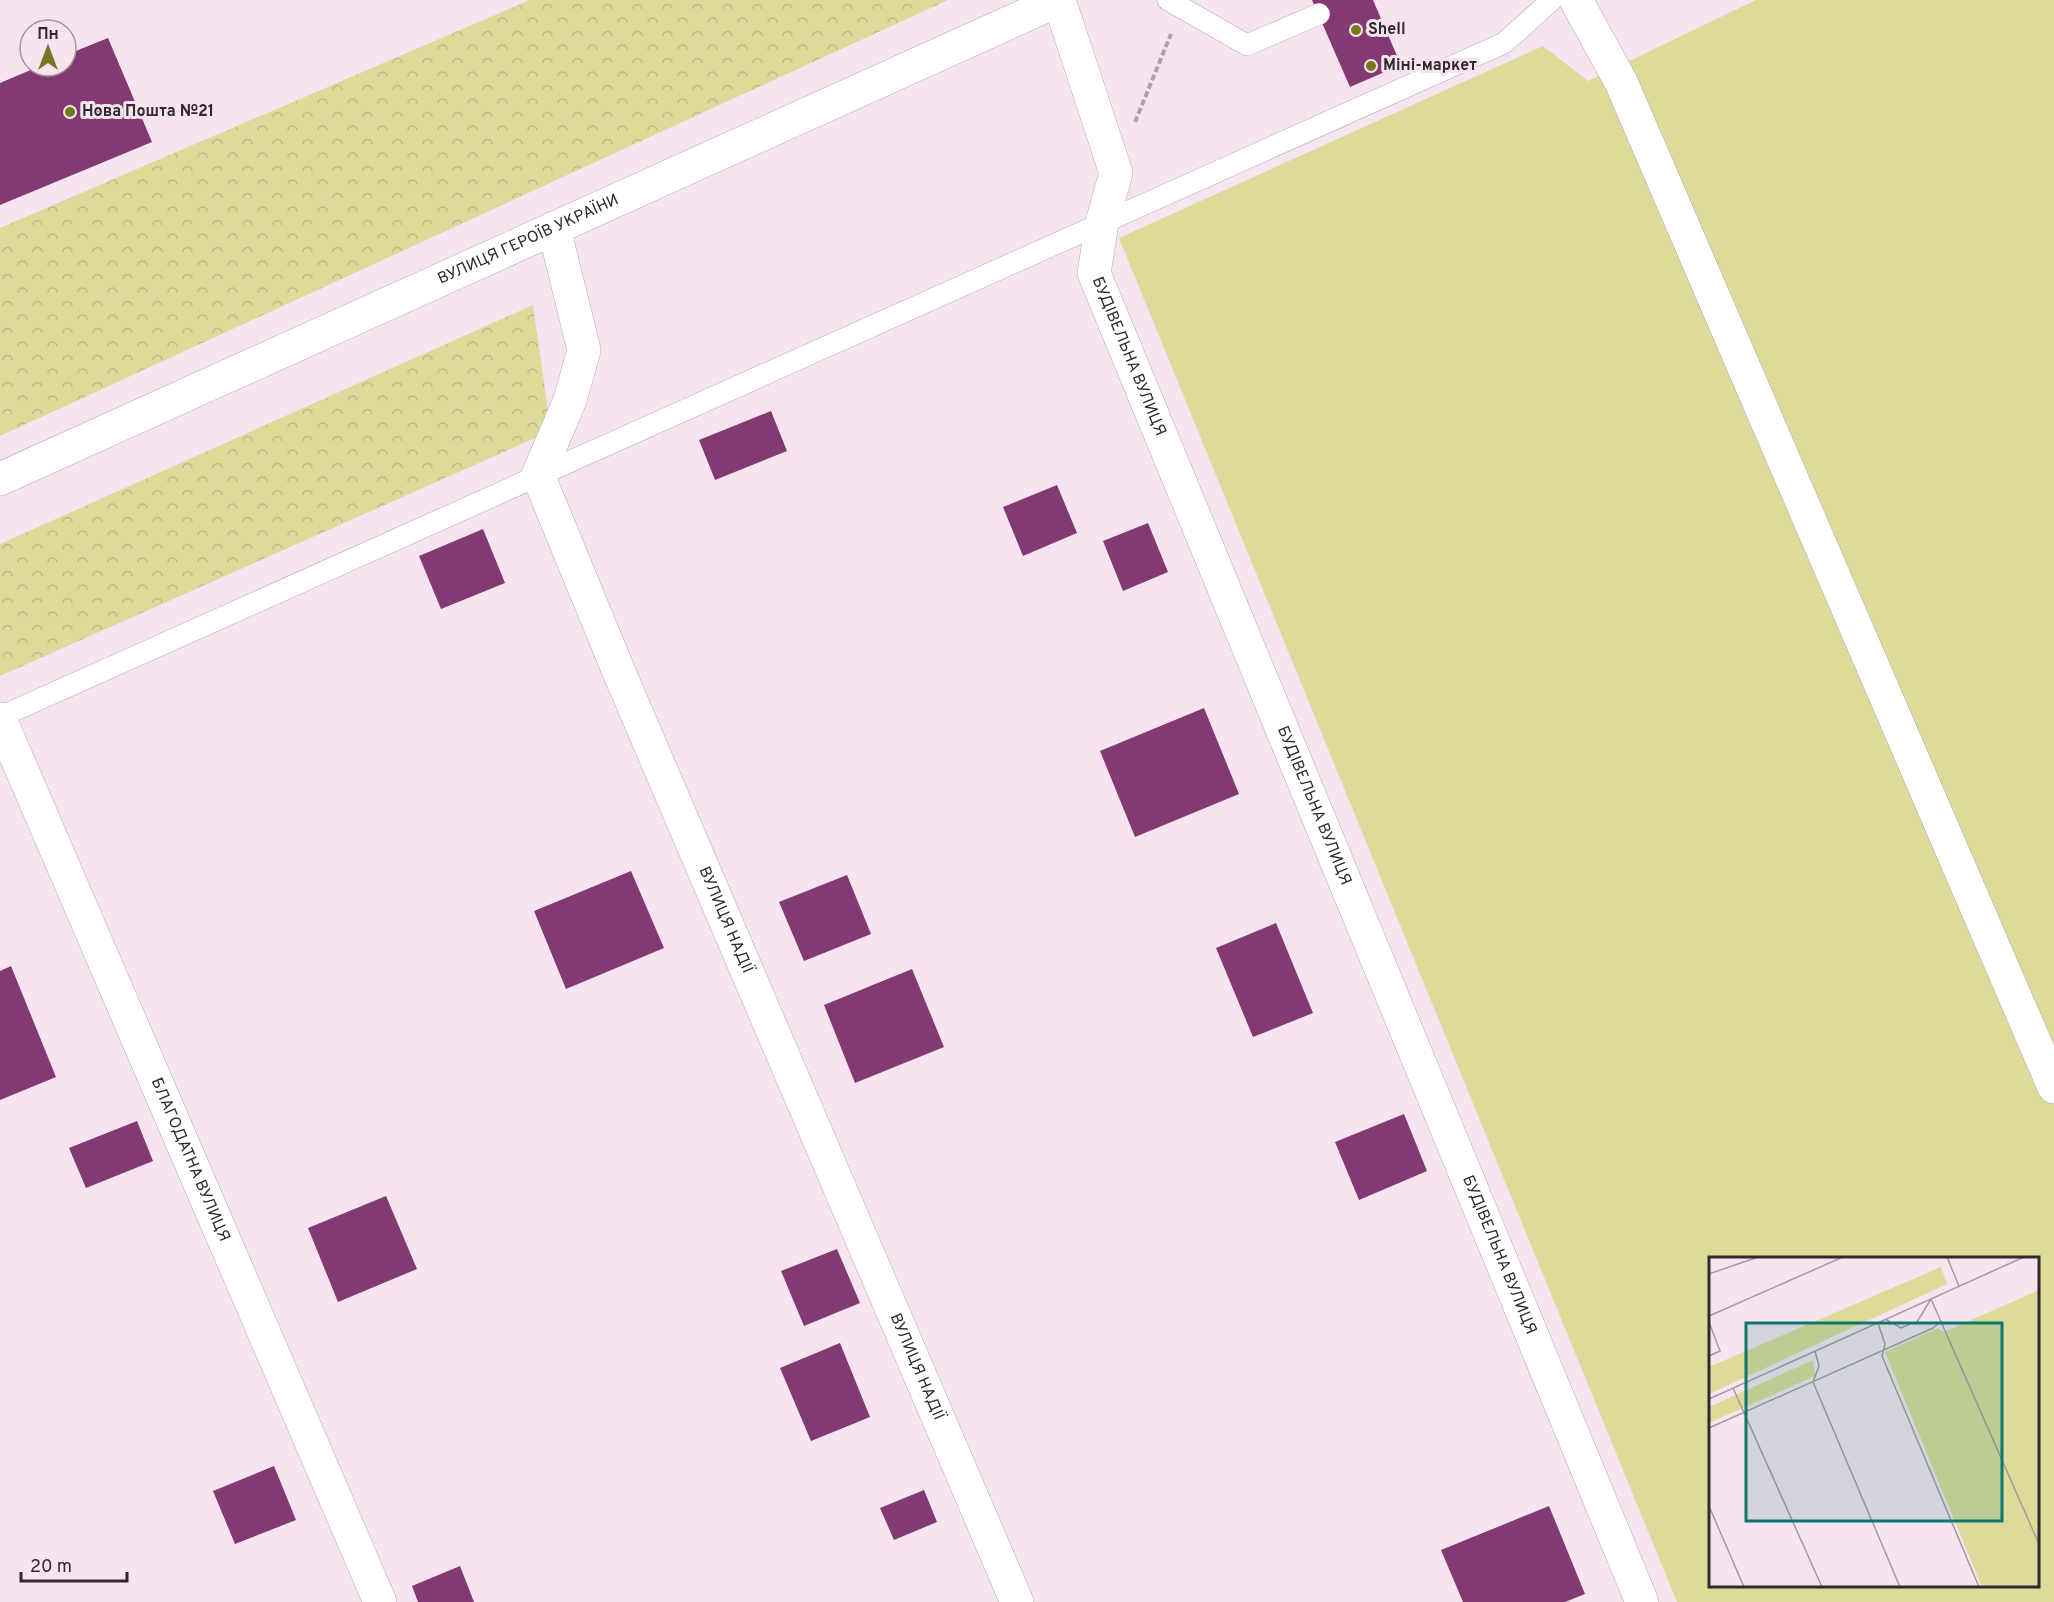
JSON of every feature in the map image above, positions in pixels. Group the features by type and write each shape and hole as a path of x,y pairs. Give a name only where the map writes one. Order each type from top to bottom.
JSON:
{"street":[{"path":"1059,0 1116,173"},
{"name":"ВУЛИЦЯ ГЕРОЇВ УКРАЇНИ","path":"0,479 1059,0"},
{"path":"1576,0 1621,82 2054,1087"},
{"name":"БУДІВЕЛЬНА ВУЛИЦЯ","path":"1116,173 1102,223 1094,273 1642,1602"},
{"path":"538,475 570,400 584,350 554,228"},
{"name":"ВУЛИЦЯ НАДІЇ","path":"538,475 624,683 1017,1602"},
{"name":"БЛАГОДАТНА ВУЛИЦЯ","path":"0,718 380,1602"}],"lane":[{"path":"0,718 1504,43 1552,0"},
{"path":"1175,4 1247,45 1319,14"}],"path":[{"path":"1116,173 1175,4"}],"green space":[{"path":"530,0 948,0 0,436 0,228"},
{"path":"1756,0 2054,0 2054,1602 1677,1602 1119,238 1543,46 1588,81"},
{"path":"533,305 551,431 0,676 0,544"}],"building":[{"name":"Shell","path":"1312,0 1373,0 1401,65 1350,87"},
{"name":"Нова Пошта №21","path":"108,38 152,142 0,205 0,83 18,75 18,78 78,78 78,50"},
{"path":"771,411 787,451 715,480 699,440"},
{"path":"1057,485 1077,533 1023,556 1003,507"},
{"path":"1148,523 1168,572 1123,591 1103,541"},
{"path":"483,529 505,583 441,609 419,556"},
{"path":"1204,708 1239,794 1135,837 1100,751"},
{"path":"631,871 664,948 566,989 534,911"},
{"path":"847,875 871,934 804,961 779,902"},
{"path":"1276,923 1313,1013 1253,1037 1216,948"},
{"path":"11,966 56,1077 0,1100 0,971"},
{"path":"912,969 944,1047 855,1083 824,1005"},
{"path":"1404,1114 1427,1171 1359,1200 1335,1142"},
{"path":"137,1121 153,1161 86,1188 69,1148"},
{"path":"386,1196 417,1269 338,1302 308,1228"},
{"path":"837,1249 860,1303 804,1326 781,1271"},
{"path":"840,1343 870,1417 811,1441 780,1368"},
{"path":"274,1466 296,1520 235,1544 213,1491"},
{"path":"924,1490 937,1522 894,1540 880,1508"},
{"path":"1549,1506 1585,1594 1565,1602 1463,1602 1441,1550"},
{"path":"460,1566 474,1602 418,1602 412,1586"}],"place":[{"name":"Shell","path":"1356,30"},
{"name":"Міні-маркет","path":"1371,66"},
{"name":"Нова Пошта №21","path":"70,112"}]}
